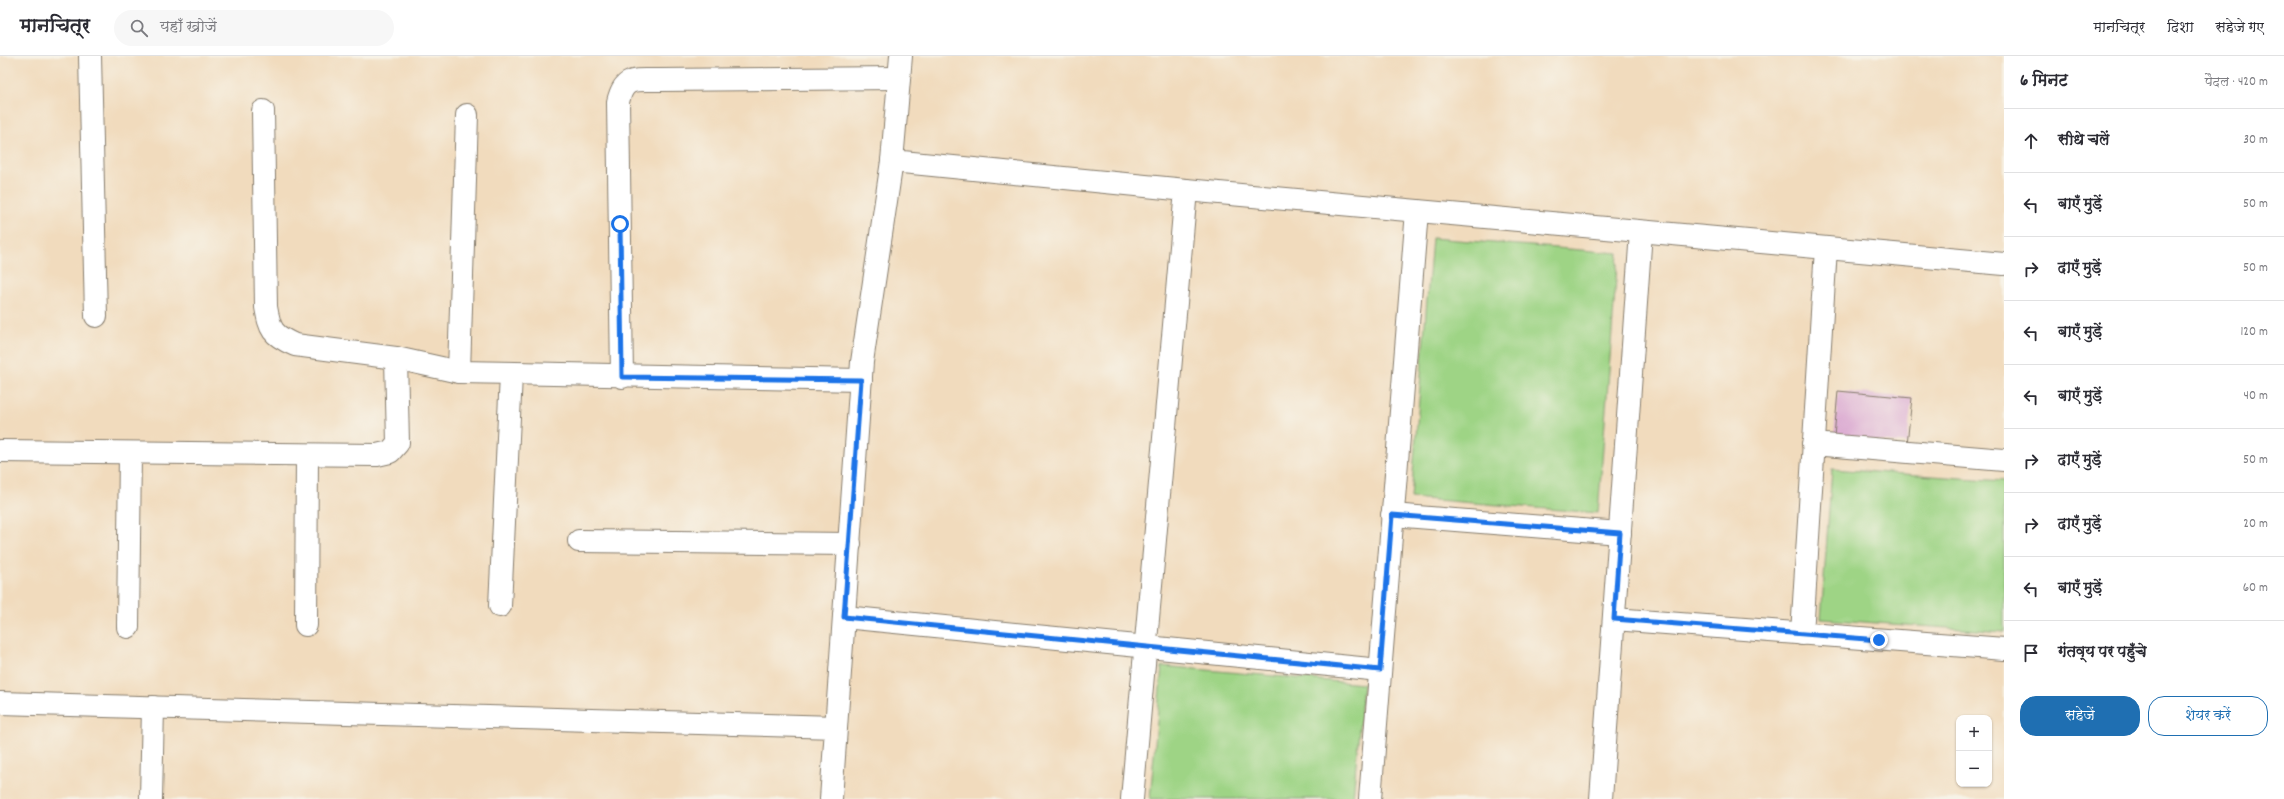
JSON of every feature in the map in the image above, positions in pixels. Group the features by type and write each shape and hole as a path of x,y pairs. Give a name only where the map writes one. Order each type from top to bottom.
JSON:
{"street":[{"path":"90,56 96,316"},
{"path":"831,799 861,380 892,162 901,56"},
{"path":"622,377 618,102 621,88 629,82 660,80 899,78"},
{"path":"263,111 266,306 270,328 280,338 295,345 396,358 459,372 511,375 861,380"},
{"path":"459,372 467,115"},
{"path":"892,162 1641,232 2004,264"},
{"path":"1132,799 1186,190"},
{"path":"1370,799 1416,211"},
{"path":"1601,799 1641,232"},
{"path":"1802,634 1826,248"},
{"path":"0,451 307,455 377,455 390,452 398,443 396,358"},
{"path":"500,606 511,375"},
{"path":"1813,444 2004,460"},
{"path":"128,627 130,453"},
{"path":"306,625 307,455"},
{"path":"1392,515 1620,533"},
{"path":"579,540 850,544"},
{"path":"844,617 1380,670"},
{"path":"1614,619 2004,648"},
{"path":"0,703 836,727"},
{"path":"151,799 152,707"}],"green space":[{"path":"1432,238 1618,253 1598,513 1411,498"},
{"path":"1832,469 2004,481 2004,632 1821,619"},
{"path":"1162,666 1363,684 1353,799 1150,799"}],"building":[{"path":"1838,391 1912,398 1907,444 1834,437"}],"route":[{"path":"620,224 622,377 861,380 844,617 1380,670 1392,515 1620,533 1614,619 1879,640"}]}
